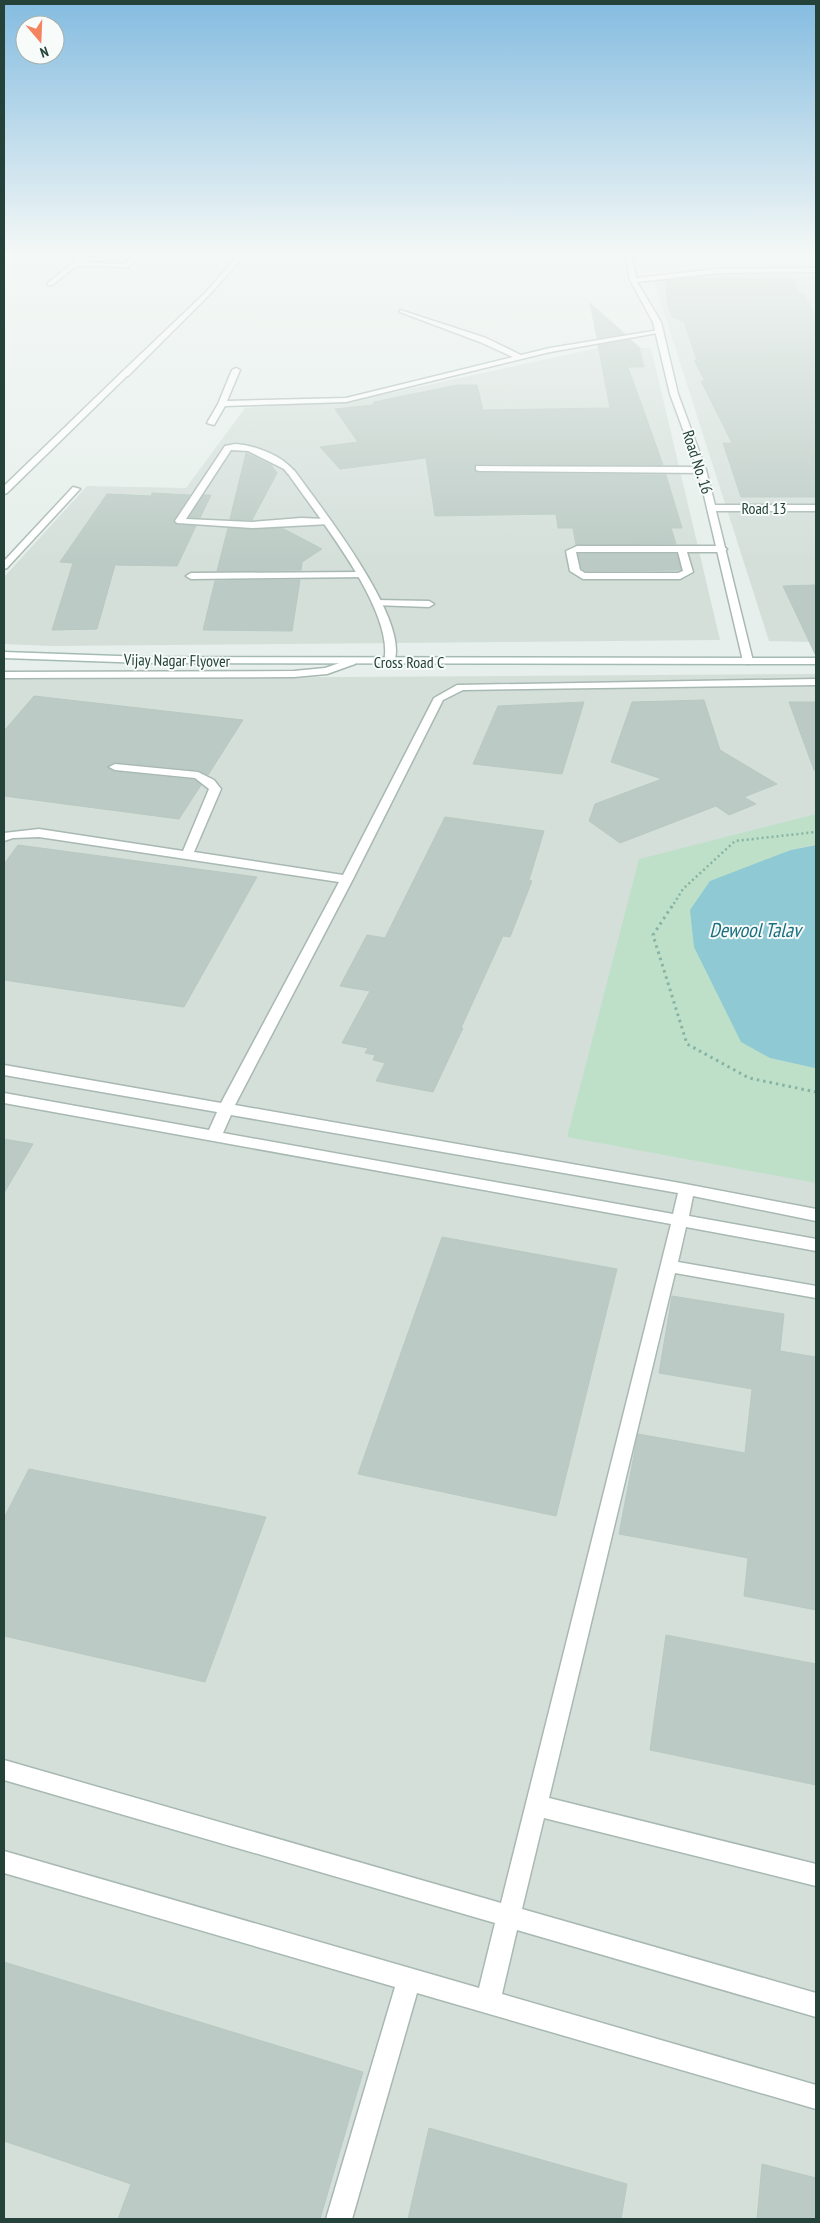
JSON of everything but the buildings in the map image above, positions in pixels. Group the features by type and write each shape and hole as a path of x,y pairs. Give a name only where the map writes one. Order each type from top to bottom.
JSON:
{"street":[{"path":"4,489 145,355"},
{"path":"515,355 520,357"},
{"path":"222,404 346,400 533,355"},
{"name":"Road No. 16","path":"665,355 674,394 702,470 748,661"},
{"path":"210,423 222,404 236,370"},
{"path":"327,522 301,521 252,525 180,521 228,448 238,446 252,450 287,467 327,522 362,574 386,621 392,649 389,662"},
{"path":"479,468 702,470"},
{"path":"4,566 76,489"},
{"name":"Road 13","path":"712,508 816,508"},
{"path":"682,549 688,572 680,576 583,576 575,571 571,551 577,548 722,549"},
{"path":"191,576 362,574"},
{"path":"377,603 429,604"},
{"name":"Vijay Nagar Flyover","path":"4,655 146,660 351,662"},
{"name":"Cross Road C","path":"4,675 294,674 327,671 351,662 816,661"},
{"path":"214,1137 226,1108 347,879 439,698 461,687 816,682"},
{"path":"115,767 198,775 210,782 215,789 187,855"},
{"path":"4,837 11,834 39,833 347,879"},
{"path":"4,1070 687,1190 816,1215"},
{"path":"4,1098 816,1245"},
{"path":"488,2001 507,1917 687,1190"},
{"path":"668,1266 816,1292"},
{"path":"4,1770 816,2005"},
{"path":"535,1805 816,1876"},
{"path":"4,1862 409,1978 816,2098"},
{"path":"339,2219 409,1978"}],"path":[{"path":"816,832 734,841 683,889 653,935 687,1044 750,1078 816,1092"}],"shaded area":[{"path":"566,355 653,355 720,640 51,646 4,644 4,577 87,486 186,488 245,408 364,399"},
{"path":"677,355 816,355 816,642 769,641"},
{"path":"816,674 816,2219 4,2219 4,679"}],"green space":[{"path":"816,814 816,844 791,850 770,1058 816,1068 816,1183 567,1137 639,859"}],"water":[{"name":"Dewool Talav","path":"816,845 815,1068 770,1058 741,1042 694,947 690,910 710,881 791,850"}]}
